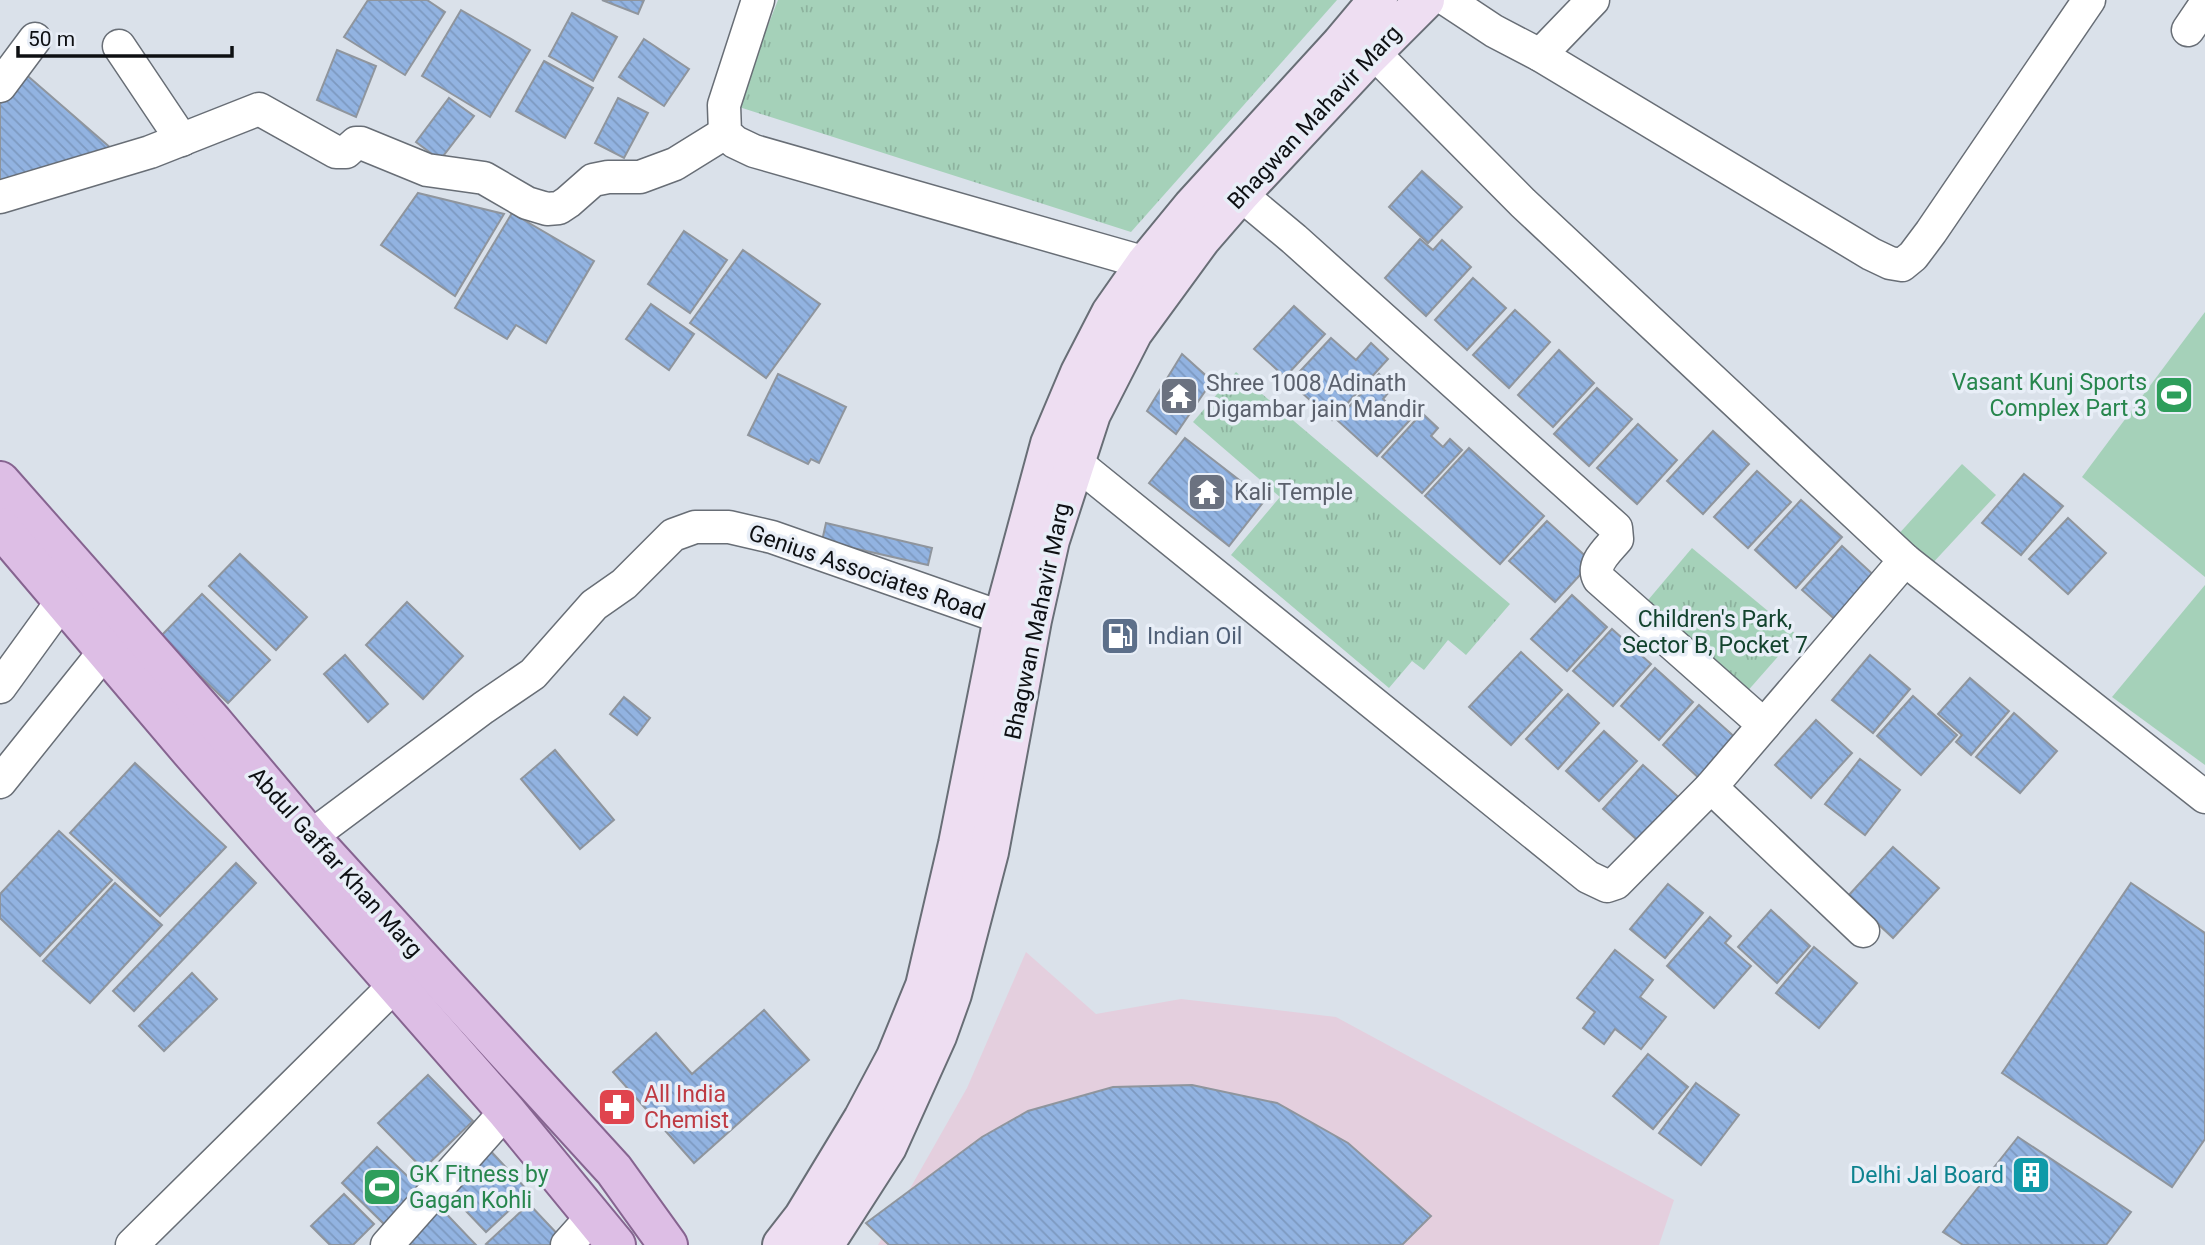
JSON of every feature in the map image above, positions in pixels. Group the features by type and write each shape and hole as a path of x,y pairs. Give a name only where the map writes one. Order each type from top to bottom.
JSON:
{"main road":[{"name":"Abdul Gaffar Khan Marg","path":"0,481 213,722 310,837 614,1170 668,1245"},
{"name":"Abdul Gaffar Khan Marg","path":"0,527 193,754 506,1111 604,1231"}],"street":[{"path":"758,0 724,105 725,133 735,142 754,151 1146,263"},
{"name":"Bhagwan Mahavir Marg","path":"824,1245 887,1147 937,1036 952,994 989,852 1018,619 1050,444 1063,411 1111,313 1146,263 1192,207 1341,44 1377,0"},
{"name":"Bhagwan Mahavir Marg","path":"782,1245 803,1218 863,1119 896,1057 925,986 958,844 1018,619 1050,540 1091,414 1133,332 1172,276 1241,194 1425,0"},
{"path":"1447,0 1494,31 1540,55 1871,254 1890,263 1902,265 1913,256 1931,232 2090,0"},
{"path":"1540,55 1593,0"},
{"path":"0,86 35,39"},
{"path":"119,46 182,140"},
{"path":"1373,52 1523,203 1905,561 2205,797"},
{"path":"0,197 150,152 259,110 336,152 346,152 356,143 361,143 434,173 484,178 527,203 547,209 559,208 593,180 640,177 675,164 725,133"},
{"path":"1241,194 1616,528 1617,539 1596,565 1595,572 1599,579 1764,725"},
{"path":"1074,461 1596,883 1606,886 1616,883 1711,787 1905,561"},
{"name":"Genius Associates Road","path":"310,837 533,674 594,605 624,584 673,535 695,527 729,527 772,537 1018,619"},
{"path":"0,687 63,600"},
{"path":"0,782 105,650"},
{"path":"1711,787 1863,931"},
{"path":"132,1245 396,984"},
{"path":"387,1245 506,1111"},
{"path":"567,1245 604,1231"}],"shaded area":[{"path":"1026,952 1096,1014 1181,999 1336,1017 1674,1200 1659,1245 878,1245 967,1088"}],"green space":[{"path":"778,0 1337,0 1131,232 736,106"},
{"name":"Vasant Kunj Sports Complex Part 3","path":"2205,312 2205,577 2082,477"},
{"path":"1236,372 1510,604 1466,655 1448,640 1424,670 1412,661 1389,688 1231,555 1280,497 1193,422"},
{"path":"1962,464 1996,495 1929,567 1896,537"},
{"name":"Children's Park, Sector B, Pocket 7","path":"1692,548 1797,635 1730,711 1627,625"},
{"path":"2205,585 2205,765 2112,697"}],"building":[{"path":"368,0 427,0 445,12 405,75 344,37"},
{"path":"602,0 644,0 638,14"},
{"path":"461,10 530,50 490,117 422,76"},
{"path":"572,13 617,37 593,81 549,56"},
{"path":"644,39 689,69 664,106 619,77"},
{"path":"337,50 376,66 356,117 317,100"},
{"path":"544,61 593,88 565,138 516,111"},
{"path":"22,71 120,156 0,188 0,104"},
{"path":"449,98 474,116 440,160 416,142"},
{"path":"618,98 648,113 624,158 595,143"},
{"path":"1422,171 1462,207 1428,243 1389,207"},
{"path":"418,193 504,214 455,296 381,245"},
{"path":"512,213 594,261 546,343 516,325 507,339 455,308"},
{"path":"684,231 727,260 690,313 648,284"},
{"path":"1420,239 1433,250 1442,240 1471,267 1426,316 1385,278"},
{"path":"743,250 820,304 766,378 690,323"},
{"path":"1473,278 1506,308 1467,350 1435,320"},
{"path":"651,304 694,334 669,370 626,339"},
{"path":"1294,306 1325,334 1285,377 1254,349"},
{"path":"1515,310 1550,342 1509,388 1473,355"},
{"path":"1331,338 1356,360 1371,343 1388,359 1332,420 1290,382"},
{"path":"1559,350 1594,383 1553,427 1518,395"},
{"name":"Shree 1008 Adinath Digambar jain Mandir","path":"1182,354 1212,381 1176,434 1147,411"},
{"path":"778,374 846,407 819,463 811,459 808,464 748,435"},
{"path":"1379,374 1393,387 1383,399 1396,411 1407,399 1419,410 1377,456 1337,420"},
{"path":"1597,388 1632,419 1589,466 1554,434"},
{"path":"1422,413 1438,428 1431,436 1443,447 1450,439 1462,450 1422,493 1382,457"},
{"path":"1638,424 1677,460 1637,504 1597,468"},
{"path":"1713,431 1749,464 1703,514 1667,481"},
{"name":"Kali Temple","path":"1185,438 1265,500 1229,546 1149,483"},
{"path":"1469,448 1544,516 1500,564 1425,496"},
{"path":"1757,471 1791,502 1748,548 1714,517"},
{"path":"2024,474 2063,506 2021,555 1982,523"},
{"path":"1801,500 1842,537 1796,588 1755,550"},
{"path":"2068,518 2106,553 2068,594 2029,559"},
{"path":"1547,521 1592,562 1555,602 1509,561"},
{"path":"826,523 932,548 928,565 822,541"},
{"path":"1842,546 1878,579 1839,623 1802,590"},
{"path":"240,554 307,617 276,650 209,586"},
{"path":"202,594 270,660 228,703 160,637"},
{"path":"1572,595 1607,627 1567,671 1531,639"},
{"path":"407,602 463,656 423,699 366,645"},
{"path":"1612,629 1651,664 1613,706 1573,671"},
{"path":"1521,652 1562,690 1511,745 1469,707"},
{"path":"345,655 388,704 368,722 324,674"},
{"path":"1870,655 1910,689 1873,733 1832,700"},
{"path":"1655,668 1693,702 1659,740 1621,706"},
{"path":"1970,678 2009,711 1971,755 1956,742 1962,735 1938,714"},
{"path":"1568,694 1599,723 1558,769 1526,739"},
{"path":"1913,696 1957,735 1921,775 1877,736"},
{"path":"624,697 650,718 637,735 610,714"},
{"path":"1699,705 1738,740 1701,780 1663,745"},
{"path":"2014,713 2057,751 2020,793 1976,757"},
{"path":"1816,720 1852,753 1811,798 1775,765"},
{"path":"1604,731 1637,761 1599,801 1566,771"},
{"path":"555,750 614,820 580,849 521,779"},
{"path":"1860,759 1900,790 1865,835 1825,804"},
{"path":"135,763 226,847 160,916 70,833"},
{"path":"1643,765 1685,803 1645,847 1603,809"},
{"path":"59,831 112,880 40,956 0,918 0,894"},
{"path":"1893,847 1939,888 1893,938 1848,896"},
{"path":"236,863 256,883 134,1011 113,991"},
{"path":"115,883 162,925 90,1003 43,961"},
{"path":"2131,883 2205,933 2205,1139 2172,1187 2002,1073"},
{"path":"1668,884 1703,913 1665,958 1630,929"},
{"path":"1771,910 1810,946 1777,983 1738,947"},
{"path":"1710,917 1731,936 1725,943 1751,966 1714,1008 1667,966"},
{"path":"1814,947 1857,983 1819,1028 1776,993"},
{"path":"1615,950 1653,980 1640,997 1666,1017 1641,1049 1615,1029 1604,1044 1583,1028 1595,1012 1577,998"},
{"path":"192,973 217,999 164,1051 139,1026"},
{"path":"764,1010 809,1060 694,1163 613,1072 656,1033 692,1074"},
{"path":"1648,1054 1688,1087 1653,1129 1613,1096"},
{"path":"428,1075 473,1121 423,1169 378,1123"},
{"path":"1696,1083 1739,1115 1701,1165 1659,1133"},
{"path":"1192,1085 1277,1103 1348,1143 1431,1216 1402,1245 889,1245 866,1223 982,1137 1028,1111 1113,1087"},
{"name":"Delhi Jal Board","path":"2018,1137 2131,1212 2106,1245 1963,1245 1943,1232"},
{"path":"486,1146 529,1192 486,1232 445,1189"},
{"name":"GK Fitness by Gagan Kohli","path":"377,1147 423,1191 387,1227 342,1183"},
{"path":"344,1194 374,1224 353,1245 330,1245 311,1226"},
{"path":"435,1202 476,1245 402,1245"},
{"path":"529,1204 565,1242 562,1245 486,1244"}],"place":[{"name":"Vasant Kunj Sports Complex Part 3","path":"2174,395"},
{"name":"Shree 1008 Adinath Digambar jain Mandir","path":"1179,396"},
{"name":"Kali Temple","path":"1207,492"},
{"name":"Indian Oil","path":"1120,636"},
{"name":"All India Chemist","path":"617,1107"},
{"name":"Delhi Jal Board","path":"2031,1175"},
{"name":"GK Fitness by Gagan Kohli","path":"382,1187"}]}
